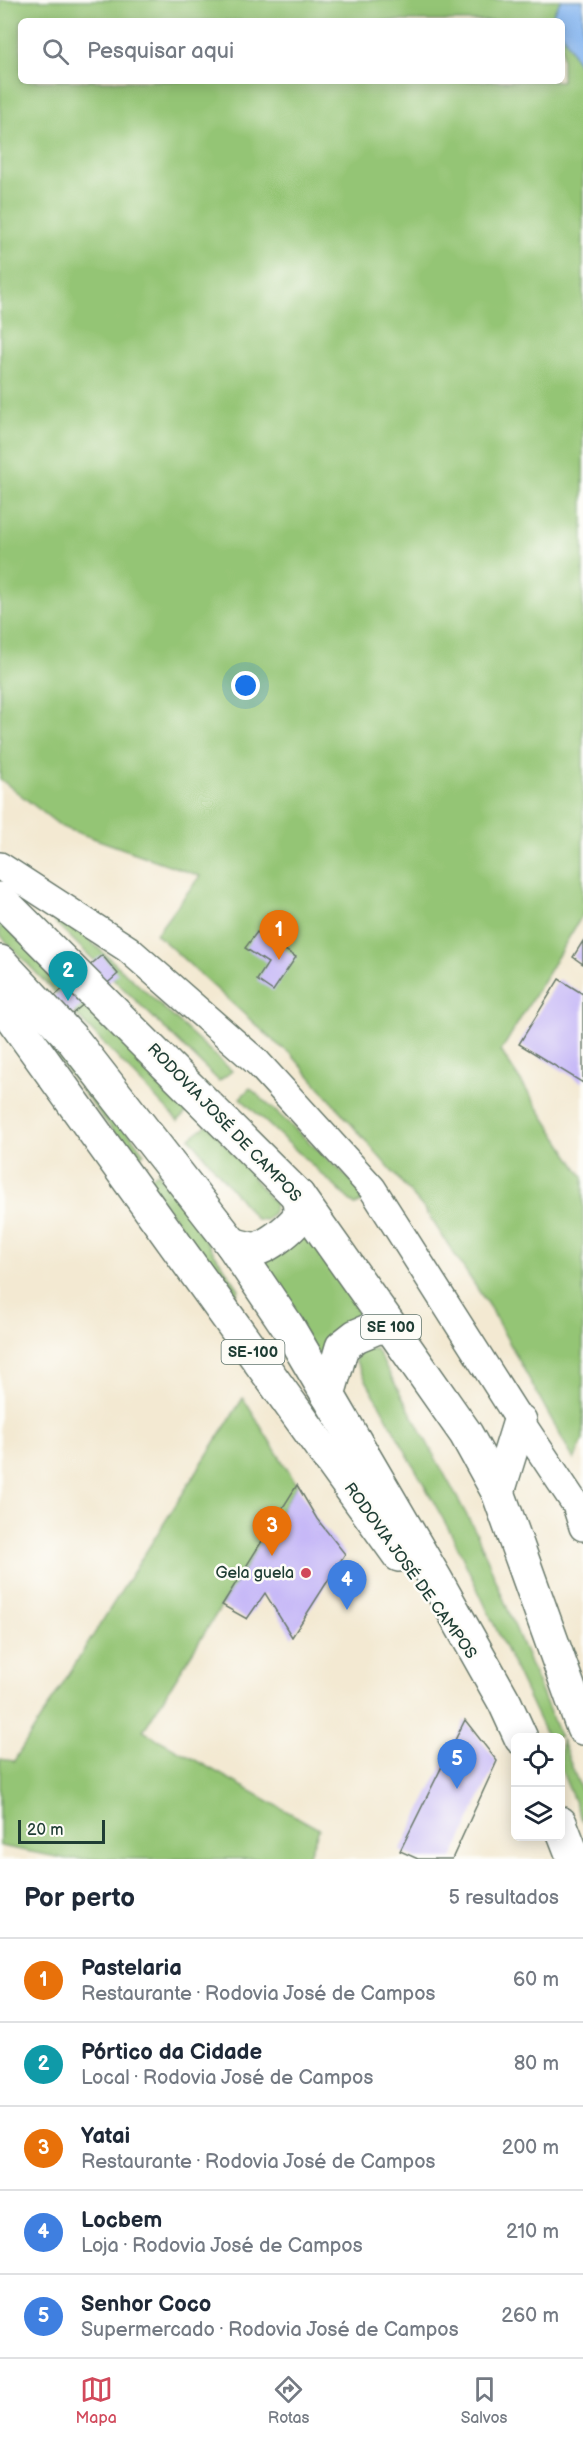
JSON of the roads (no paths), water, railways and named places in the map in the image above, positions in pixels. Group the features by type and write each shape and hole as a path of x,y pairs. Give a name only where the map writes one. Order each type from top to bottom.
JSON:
{"main road":[{"name":"RODOVIA JOSÉ DE CAMPOS","path":"0,899 298,1196 393,1330 426,1381 466,1434 498,1492 583,1728"},
{"name":"RODOVIA JOSÉ DE CAMPOS","path":"0,962 73,1040 232,1244 288,1327 505,1703 519,1733"},
{"name":"RODOVIA JOSÉ DE CAMPOS","path":"0,1001 505,1703"},
{"path":"232,1244 256,1249 279,1236 298,1218 300,1212 298,1196"},
{"path":"328,1395 342,1347 356,1336 380,1326 393,1330"},
{"path":"498,1492 520,1421"},
{"path":"565,1834 574,1859"}],"street":[{"path":"0,866 128,949 258,1063 372,1188 580,1516"}],"water":[{"path":"561,0 583,0 583,74 565,38 565,18 555,18 553,14"}],"place":[{"name":"Pastelaria","path":"279,960"},
{"name":"Pórtico da Cidade","path":"68,1001"},
{"name":"Yatai","path":"272,1556"},
{"name":"Gela guela","path":"306,1573"},
{"name":"Locbem","path":"347,1610"},
{"name":"Senhor Coco","path":"457,1789"}]}
